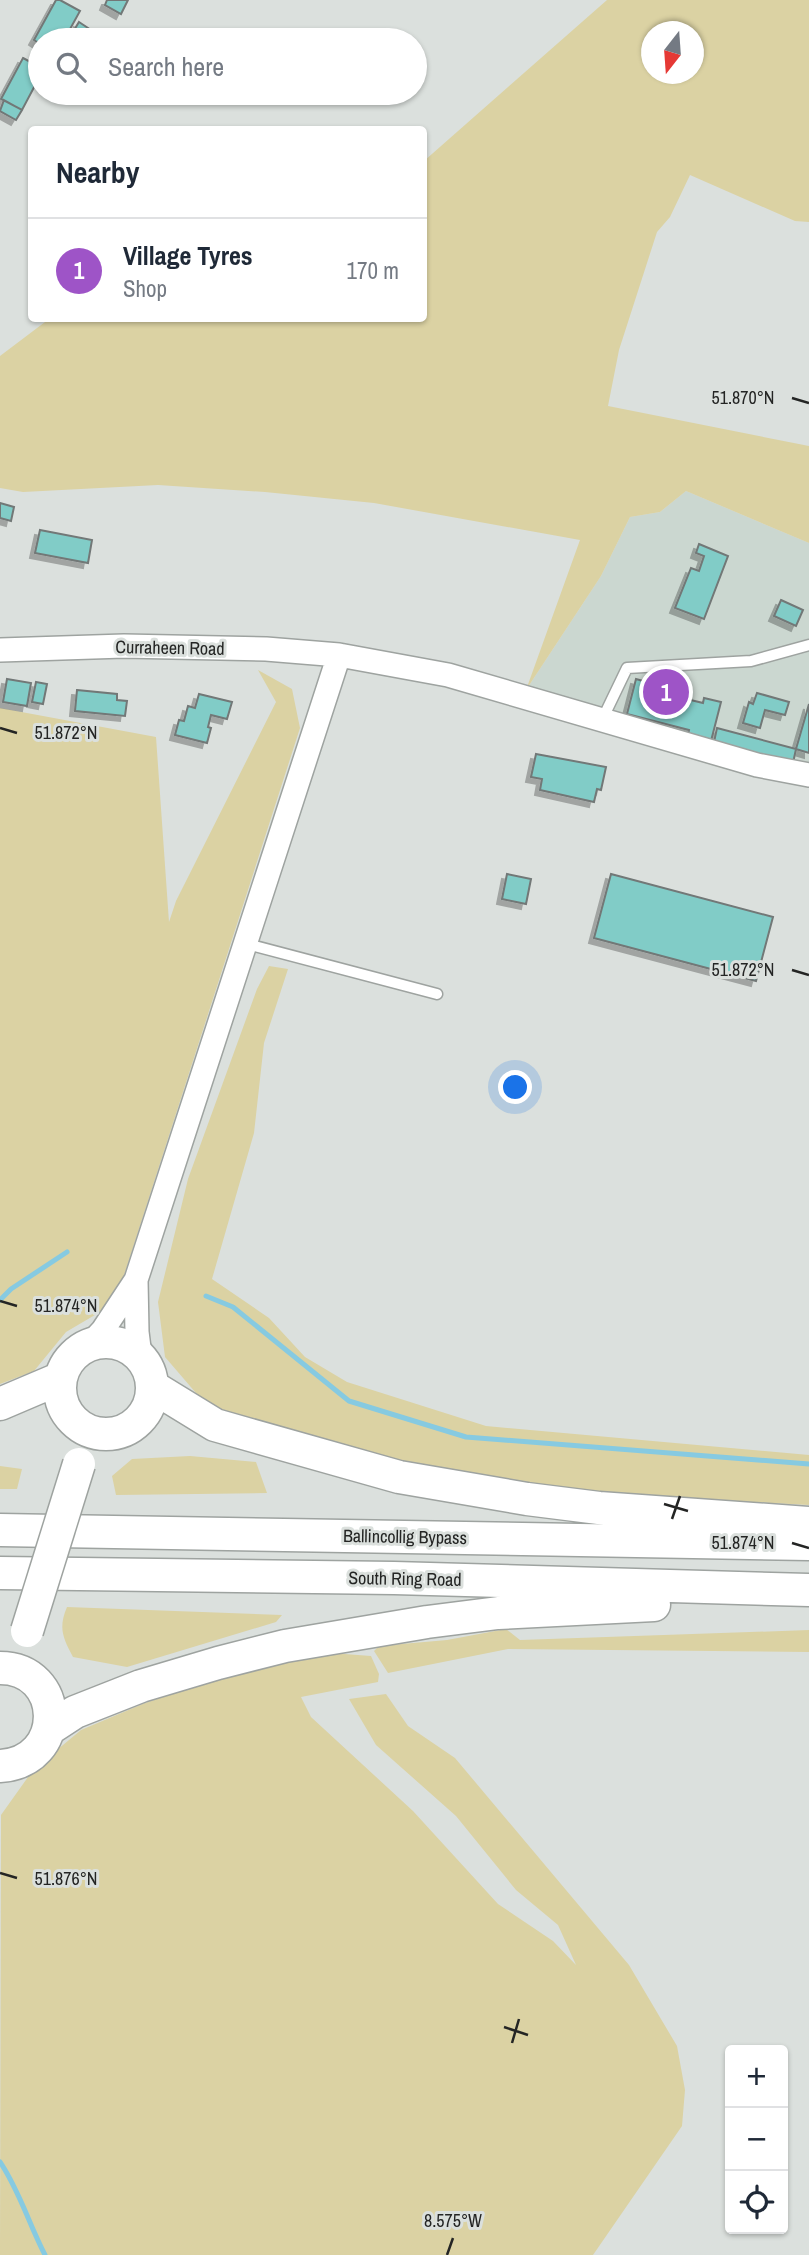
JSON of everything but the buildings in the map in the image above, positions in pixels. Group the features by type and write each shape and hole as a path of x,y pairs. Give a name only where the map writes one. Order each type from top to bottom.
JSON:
{"highway":[{"path":"4,1770 35,1752 44,1742 49,1729 51,1714 48,1699 40,1686 14,1672 26,1659 27,1631 79,1464 78,1440 63,1403 61,1378 66,1364 76,1352 90,1344 117,1342 141,1356 147,1365 153,1387 145,1414 135,1424 123,1431 109,1434 94,1432 79,1426 69,1414"},
{"path":"0,1404 61,1378"},
{"path":"153,1387 176,1404 215,1425 399,1477 504,1496 599,1508 809,1523"},
{"path":"79,1464 95,1443 109,1434"},
{"name":"Ballincollig Bypass","path":"0,1530 809,1544"},
{"name":"South Ring Road","path":"0,1573 394,1578 809,1590"},
{"path":"49,1729 75,1712 179,1674 252,1654 353,1634 498,1613 809,1599"},
{"path":"0,1661 9,1655 27,1631"}],"street":[{"name":"Curraheen Road","path":"0,650 136,647 266,649 339,655 448,675 757,765 809,775"},
{"path":"90,1344 103,1330 136,1280 339,655"},
{"path":"136,1280 137,1332 141,1356"}],"lane":[{"path":"601,720 627,667 751,661 809,645"},
{"path":"247,944 437,994"}],"shaded area":[{"path":"607,0 809,0 809,222 795,221 690,175 670,217 657,232 619,350 608,406 809,446 809,543 686,491 660,512 630,517 601,576 526,690 580,540 374,503 265,492 158,485 23,492 0,488 0,356 45,322 427,322 427,158"},
{"path":"686,491 809,543 809,770 526,690 601,576 630,517 660,512"},
{"path":"258,670 292,689 300,728 120,1288 100,1312 66,1332 34,1371 0,1384 0,708 156,737 169,922 176,901 276,702"},
{"path":"269,966 288,969 264,1043 254,1133 212,1279 269,1318 305,1357 347,1382 486,1426 809,1455 809,1505 617,1495 431,1471 241,1420 202,1400 165,1357 158,1302 188,1179 257,989"},
{"path":"190,1456 256,1462 267,1493 116,1495 112,1476 132,1459"},
{"path":"0,1466 22,1469 17,1489 0,1489"},
{"path":"67,1607 282,1615 276,1622 127,1667 73,1657 63,1633"},
{"path":"506,1629 520,1640 809,1630 809,1652 508,1649 388,1673 374,1651 379,1646 447,1640"},
{"path":"331,1653 371,1656 379,1674 378,1682 301,1697 311,1717 413,1811 498,1904 553,1941 576,1965 558,1925 516,1890 456,1816 376,1745 349,1699 386,1694 408,1726 455,1758 629,1965 677,2046 685,2090 682,2126 593,2255 0,2255 1,1815 33,1770 81,1730 145,1703 252,1668"}],"waterway":[{"path":"0,1300 11,1289 67,1252"},
{"path":"206,1296 233,1307 349,1401 466,1437 809,1464"},
{"path":"0,2162 13,2184 45,2255"}],"place":[{"name":"Village Tyres","path":"666,692"}]}
